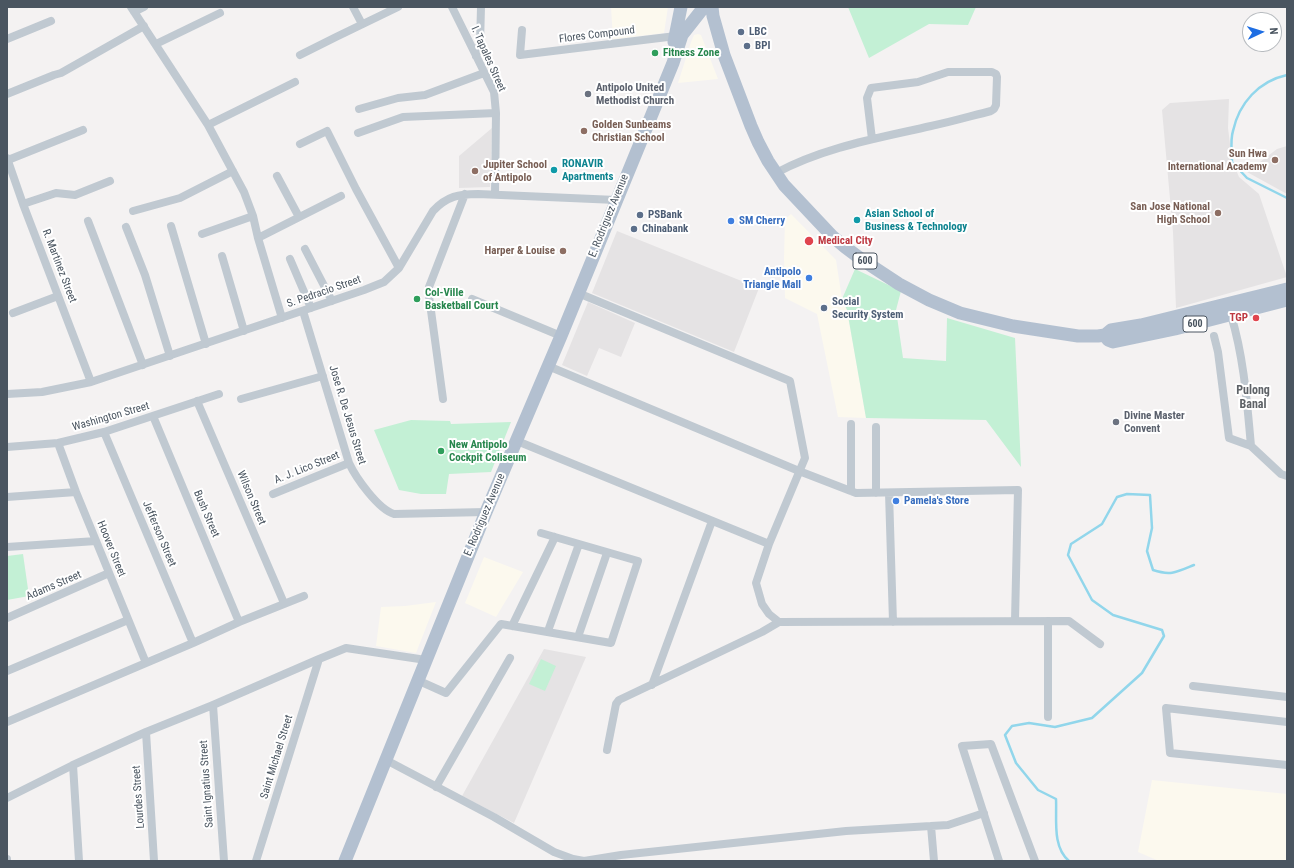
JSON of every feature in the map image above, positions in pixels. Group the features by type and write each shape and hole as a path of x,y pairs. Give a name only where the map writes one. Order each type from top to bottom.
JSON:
{"main road":[{"name":"E. Rodriguez Avenue","path":"665,82 681,7"},
{"name":"E. Rodriguez Avenue","path":"345,861 486,512 673,63 682,35 704,8"},
{"name":"600","path":"704,8 712,11 714,23 724,55 758,142 784,185 838,241 861,259 930,300 960,313 1013,326 1078,336 1105,335 1111,330 1141,325 1287,289"},
{"name":"600","path":"1105,335 1108,340 1113,342 1175,329 1287,300"}],"street":[{"path":"144,7 133,9 208,125 244,192 253,216 258,238 282,318"},
{"path":"353,7 362,24"},
{"path":"300,55 398,7"},
{"name":"I. Tapales Street","path":"452,7 494,92 496,113 495,194"},
{"path":"476,56 480,44 481,7"},
{"path":"156,44 220,12"},
{"path":"7,39 51,21"},
{"path":"7,94 61,73 144,26"},
{"name":"Flores Compound","path":"522,30 520,55 676,36"},
{"path":"359,109 398,98 425,95 484,72"},
{"path":"776,173 796,162 872,138 932,126 990,111 994,109 996,105 996,74 992,72 948,72 918,82 871,88 866,98 872,138"},
{"path":"208,125 295,82"},
{"path":"358,133 403,117 496,113"},
{"path":"8,159 83,130"},
{"path":"300,144 327,131 399,268"},
{"name":"R. Martinez Street","path":"8,159 23,204 91,382"},
{"path":"133,212 180,198 233,171"},
{"path":"277,176 299,218"},
{"path":"23,204 56,192 75,195 110,181"},
{"path":"443,399 429,287 465,194"},
{"name":"S. Pedracio Street","path":"7,394 42,392 91,382 384,282 399,268 433,211 451,197 465,194 495,194 616,200"},
{"path":"258,238 341,196"},
{"path":"202,234 253,216"},
{"path":"88,221 143,365"},
{"path":"171,226 206,344"},
{"path":"126,227 145,275 170,356"},
{"path":"304,249 332,300"},
{"path":"222,256 244,331"},
{"name":"Jose R. De Jesus Street","path":"290,259 307,309 323,376 349,464 369,494 389,513 394,514 486,512"},
{"path":"578,293 790,381 805,458 769,544 756,583 762,604 769,614 779,622"},
{"path":"13,313 58,296"},
{"path":"472,299 560,336"},
{"path":"1231,315 1242,362 1251,446"},
{"path":"1214,336 1218,352 1229,438 1251,446 1281,474 1287,476"},
{"path":"548,366 799,471 856,493 1018,490 1015,620"},
{"path":"241,399 323,376"},
{"name":"Washington Street","path":"7,447 58,443 104,432 219,394"},
{"name":"Wilson Street","path":"198,402 284,603"},
{"name":"Bush Street","path":"153,416 239,622"},
{"path":"851,424 851,491"},
{"path":"876,427 876,493"},
{"name":"Jefferson Street","path":"104,432 193,644"},
{"path":"516,441 769,544"},
{"name":"Hoover Street","path":"58,443 76,492 146,663"},
{"name":"A. J. Lico Street","path":"273,494 349,464"},
{"path":"7,497 76,492"},
{"path":"889,493 893,622"},
{"path":"652,685 712,521"},
{"path":"418,680 446,693 501,624 611,643 638,561 541,533"},
{"path":"512,626 555,537"},
{"path":"7,547 96,541"},
{"path":"548,631 579,544"},
{"path":"578,637 607,553"},
{"name":"Adams Street","path":"7,618 109,573"},
{"path":"7,722 193,644 239,622 304,596"},
{"path":"7,671 128,620"},
{"path":"1048,621 1048,717"},
{"path":"607,750 616,704 619,700 762,632 779,622 1069,621 1100,644"},
{"path":"7,798 73,765 146,732 346,648 426,660"},
{"path":"436,787 510,658"},
{"name":"Saint Michael Street","path":"256,861 319,659"},
{"path":"1193,686 1287,697"},
{"name":"Saint Ignatius Street","path":"213,705 224,861"},
{"path":"1287,722 1166,708 1170,753 1287,765"},
{"name":"Lourdes Street","path":"146,732 154,861"},
{"path":"999,861 962,746 991,744 1035,861"},
{"path":"386,760 554,852 573,859 584,861 621,855 846,831 948,825 984,813"},
{"path":"73,765 79,861"},
{"path":"931,826 934,861"}],"shaded area":[{"path":"611,7 668,7 664,33 613,39"},
{"path":"694,35 701,35 718,79 678,83 691,42"},
{"name":"San Jose National High School","path":"1229,99 1228,128 1232,160 1239,177 1259,194 1287,277 1176,308 1173,232 1162,110 1170,103"},
{"name":"Jupiter School of Antipolo","path":"492,128 490,187 459,188 459,156"},
{"name":"Sun Hwa International Academy","path":"1287,146 1287,194 1247,172 1277,149"},
{"path":"791,214 836,260 842,299 847,310 866,418 838,417 817,314 785,298 785,219"},
{"path":"617,231 759,288 734,352 592,293"},
{"path":"588,302 635,323 621,357 599,348 587,376 562,365"},
{"path":"484,557 523,572 496,617 465,603"},
{"path":"436,602 416,653 376,646 381,607"},
{"path":"544,649 586,657 514,823 462,796"},
{"path":"1152,780 1287,794 1287,861 1159,861 1138,852"}],"green space":[{"path":"848,7 976,7 968,25 929,24 869,58"},
{"path":"855,269 901,291 896,310 903,358 946,361 947,318 1015,338 1021,467 986,420 866,418 847,310 842,299"},
{"name":"New Antipolo Cockpit Coliseum","path":"411,420 450,421 451,424 511,422 491,472 449,474 446,494 421,494 399,490 374,430"},
{"path":"23,554 29,596 7,600 7,556"},
{"path":"541,659 556,666 545,691 529,684"}],"waterway":[{"path":"1287,75 1268,82 1259,88 1245,103 1236,121 1231,142 1232,162 1247,178 1287,198"},
{"path":"1069,861 1060,848 1056,832 1056,799 1038,790 1016,763 1005,735 1012,726 1029,723 1055,727 1092,718 1142,673 1164,636 1162,630 1113,615 1092,600 1068,555 1071,544 1102,524 1117,497 1127,494 1150,495 1152,528 1147,551 1153,570 1169,573 1183,570 1194,565"}],"place":[{"name":"LBC","path":"741,32"},
{"name":"BPI","path":"747,46"},
{"name":"Fitness Zone","path":"655,53"},
{"name":"Antipolo United Methodist Church","path":"588,94"},
{"name":"Golden Sunbeams Christian School","path":"584,131"},
{"name":"Sun Hwa International Academy","path":"1275,160"},
{"name":"RONAVIR Apartments","path":"554,170"},
{"name":"Jupiter School of Antipolo","path":"475,171"},
{"name":"San Jose National High School","path":"1218,213"},
{"name":"PSBank","path":"640,215"},
{"name":"Asian School of Business & Technology","path":"857,220"},
{"name":"SM Cherry","path":"731,221"},
{"name":"Chinabank","path":"634,229"},
{"name":"Medical City","path":"809,241"},
{"name":"Harper & Louise","path":"563,251"},
{"name":"Antipolo Triangle Mall","path":"809,278"},
{"name":"Col-Ville Basketball Court","path":"417,299"},
{"name":"Social Security System","path":"824,308"},
{"name":"TGP","path":"1256,318"},
{"name":"Divine Master Convent","path":"1116,422"},
{"name":"New Antipolo Cockpit Coliseum","path":"441,451"},
{"name":"Pamela's Store","path":"896,501"}],"district":[{"name":"Pulong Banal","path":"1253,398"}]}
